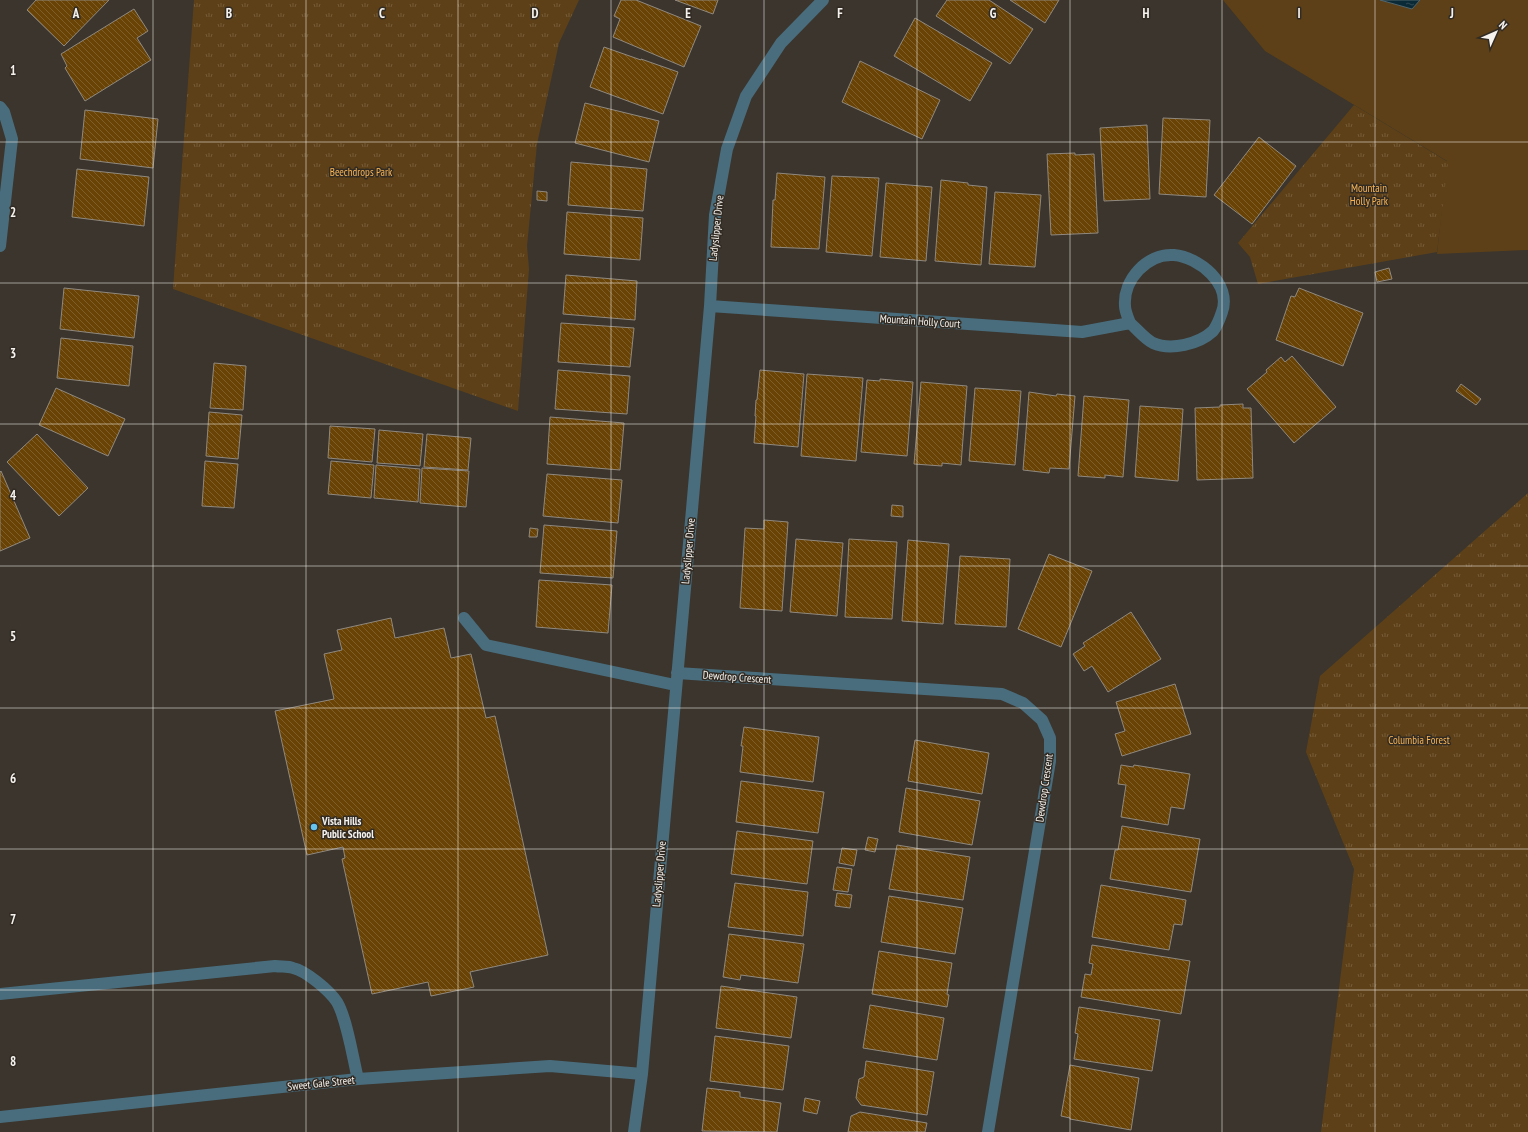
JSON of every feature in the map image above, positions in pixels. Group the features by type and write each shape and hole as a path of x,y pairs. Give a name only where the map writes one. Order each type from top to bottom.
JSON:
{"street":[{"name":"Ladyslipper Drive","path":"634,1132 642,1074 710,306 715,215 727,149 746,96 781,43 823,0"},
{"path":"0,107 4,112 12,139 0,246"},
{"path":"1173,255 1189,258 1204,268 1216,279 1223,293 1224,307 1220,319 1213,330 1192,342 1174,347 1164,346 1152,342 1130,323 1125,306 1126,290 1133,275 1145,264 1158,257 1173,255"},
{"name":"Mountain Holly Court","path":"710,306 1082,332 1130,323"},
{"name":"Dewdrop Crescent","path":"464,618 486,646 676,679 1002,694 1023,703 1042,720 1050,738 1050,761 988,1132"},
{"path":"0,994 275,966 293,968 306,974 325,989 337,1002 345,1024 358,1079"},
{"name":"Sweet Gale Street","path":"0,1118 358,1079 550,1066 589,1068 642,1074"}],"green space":[{"name":"Beechdrops Park","path":"194,0 579,0 559,43 537,144 527,246 529,269 518,411 173,289"},
{"path":"1223,0 1380,0 1412,9 1420,0 1528,0 1528,250 1437,254 1447,161 1265,51"},
{"name":"Mountain Holly Park","path":"1354,105 1448,162 1437,252 1258,284 1250,257 1238,243"},
{"name":"Columbia Forest","path":"1528,493 1528,1132 1321,1132 1354,869 1306,752 1320,676"}],"water":[{"path":"1380,0 1420,0 1412,9"}],"building":[{"path":"36,0 109,0 64,46 27,10"},
{"path":"621,0 636,0 701,26 684,67 613,37 620,19 614,16"},
{"path":"675,0 718,0 713,14"},
{"path":"947,0 989,0 1033,29 1010,64 936,16"},
{"path":"1010,0 1059,0 1045,23"},
{"path":"134,9 148,31 137,38 151,60 85,101 65,68 67,66 61,54"},
{"path":"915,18 992,63 970,101 894,56"},
{"path":"604,47 678,72 663,114 590,87"},
{"path":"860,61 940,100 922,139 842,102"},
{"path":"585,103 659,121 649,162 575,143"},
{"path":"85,110 158,119 153,168 80,159"},
{"path":"1163,118 1210,120 1206,197 1159,194"},
{"path":"1147,125 1150,199 1104,201 1100,128"},
{"path":"1259,137 1296,166 1252,224 1214,195"},
{"path":"1075,153 1075,155 1094,154 1098,233 1051,235 1047,154"},
{"path":"571,162 647,169 643,211 568,205"},
{"path":"77,169 149,177 144,226 72,217"},
{"path":"777,173 825,177 819,249 771,247 773,200 775,200"},
{"path":"832,176 879,178 872,256 826,252"},
{"path":"941,180 987,187 981,265 935,261"},
{"path":"886,183 932,187 926,261 880,257"},
{"path":"537,191 547,192 547,201 537,200"},
{"path":"995,192 1041,195 1035,267 989,264"},
{"path":"567,212 643,218 640,260 564,254"},
{"path":"1389,268 1392,279 1377,282 1375,272"},
{"path":"566,275 637,281 635,320 563,314"},
{"path":"64,288 139,296 134,338 60,329"},
{"path":"1299,288 1363,313 1343,366 1276,340 1291,296 1295,297"},
{"path":"561,323 634,328 630,367 558,362"},
{"path":"61,338 133,346 129,386 57,378"},
{"path":"1292,356 1336,407 1294,443 1247,389 1267,372 1266,370 1281,357 1285,362"},
{"path":"214,363 246,366 243,410 210,408"},
{"path":"558,370 630,376 627,414 555,409"},
{"path":"760,370 804,374 798,447 754,443 756,400"},
{"path":"807,374 863,378 856,461 801,456"},
{"path":"880,379 913,382 907,456 861,452 867,380 880,381"},
{"path":"921,382 967,386 961,465 942,463 942,466 914,464"},
{"path":"1461,384 1481,399 1476,405 1456,391"},
{"path":"56,388 125,419 108,456 39,425"},
{"path":"975,388 1021,391 1015,465 969,461"},
{"path":"1029,392 1056,396 1057,394 1075,396 1069,469 1050,468 1049,473 1023,470"},
{"path":"1084,396 1129,400 1123,477 1105,475 1105,478 1078,476"},
{"path":"1243,404 1243,408 1251,408 1253,478 1197,480 1195,408"},
{"path":"1140,406 1183,409 1178,481 1135,477"},
{"path":"209,412 242,415 238,459 206,456"},
{"path":"550,417 624,423 620,470 547,464"},
{"path":"330,426 375,429 372,462 328,458"},
{"path":"379,430 423,434 420,466 377,463"},
{"path":"37,434 88,488 59,516 7,462"},
{"path":"427,434 471,438 468,470 424,467"},
{"path":"205,461 238,464 234,508 202,506"},
{"path":"331,461 374,465 371,498 328,494"},
{"path":"376,465 420,469 418,502 374,498"},
{"path":"422,468 469,471 466,507 420,503"},
{"path":"1,471 30,538 0,551 0,472"},
{"path":"547,474 622,480 618,523 543,516"},
{"path":"892,505 903,506 903,517 891,516"},
{"path":"764,520 788,522 782,611 740,608 745,528 764,529"},
{"path":"544,525 617,531 613,578 540,573"},
{"path":"530,528 538,529 537,537 529,537"},
{"path":"796,539 843,543 837,616 790,612"},
{"path":"849,539 897,542 892,619 845,617"},
{"path":"908,540 949,544 943,624 902,621"},
{"path":"1049,554 1092,571 1061,647 1018,629"},
{"path":"960,556 1010,559 1006,627 955,624"},
{"path":"539,580 612,585 608,633 536,627"},
{"path":"1131,612 1161,659 1108,692 1092,666 1084,671 1073,654 1085,646 1083,643"},
{"path":"391,618 395,638 444,628 451,658 471,654 486,718 495,716 548,955 470,972 474,987 431,996 428,982 372,994 342,859 345,858 343,847 307,855 275,711 334,699 324,654 342,650 337,630"},
{"path":"1175,684 1191,734 1122,756 1115,734 1125,731 1116,702"},
{"path":"744,727 819,737 813,782 740,772 743,746 741,746"},
{"path":"915,740 989,753 982,794 908,781"},
{"path":"1121,765 1133,767 1134,765 1190,774 1184,809 1171,807 1168,825 1121,817 1126,785 1118,784"},
{"path":"741,781 824,792 818,833 736,822"},
{"path":"906,788 980,801 972,845 899,832"},
{"path":"1122,826 1200,839 1191,892 1110,879 1115,850 1118,850"},
{"path":"737,831 813,841 807,884 731,874"},
{"path":"868,837 878,839 875,852 865,850"},
{"path":"897,845 970,857 963,900 889,889"},
{"path":"842,848 857,850 854,866 839,863"},
{"path":"837,867 852,869 848,892 833,890"},
{"path":"735,883 808,892 803,936 728,927"},
{"path":"1101,885 1186,900 1182,925 1174,924 1169,950 1092,937"},
{"path":"837,893 852,895 850,908 835,906"},
{"path":"889,896 963,908 955,954 881,942"},
{"path":"729,934 804,944 798,983 741,975 740,980 723,977"},
{"path":"1092,945 1190,961 1181,1014 1081,997 1085,974 1091,975 1093,964 1089,963"},
{"path":"879,951 952,963 947,994 949,995 947,1007 872,994"},
{"path":"721,986 797,997 791,1038 716,1028"},
{"path":"870,1005 944,1018 937,1060 863,1048"},
{"path":"1079,1007 1160,1020 1152,1071 1074,1059 1078,1034 1075,1033"},
{"path":"715,1036 789,1046 783,1090 710,1081"},
{"path":"866,1061 934,1072 927,1115 861,1105 856,1098 859,1079 864,1077"},
{"path":"1070,1065 1139,1078 1131,1130 1061,1116"},
{"path":"707,1088 740,1092 740,1097 781,1103 777,1132 702,1131"},
{"path":"805,1098 820,1101 817,1114 803,1111"},
{"path":"860,1112 927,1123 925,1132 848,1132 851,1116"}],"place":[{"name":"Vista Hills Public School","path":"314,827"}]}
